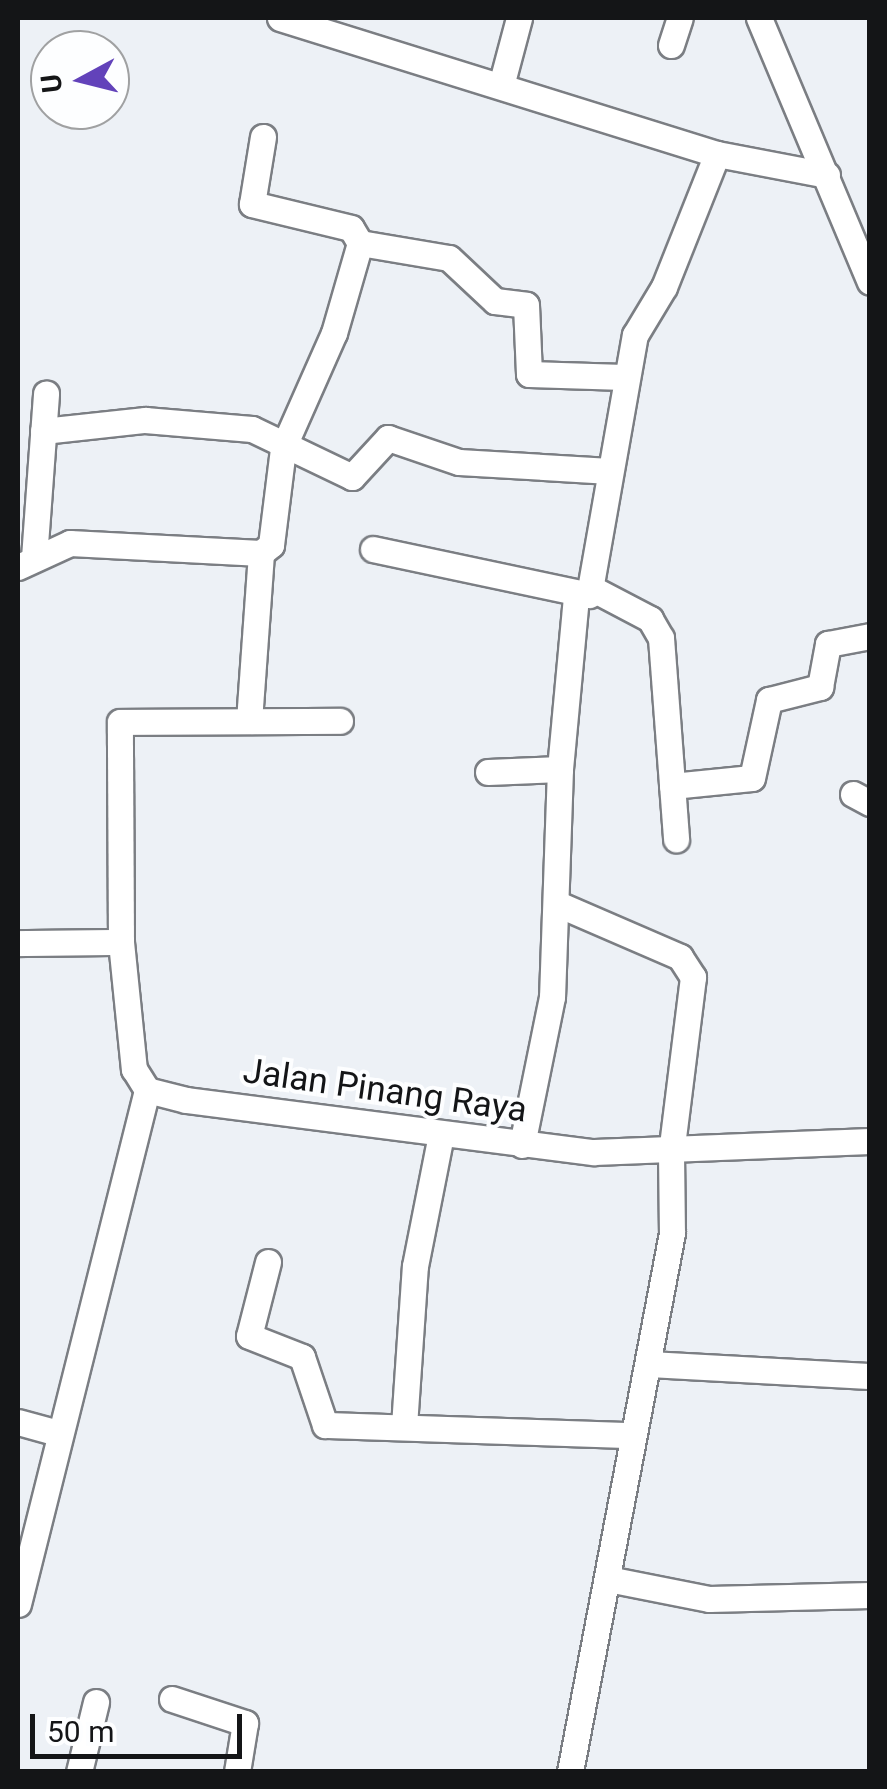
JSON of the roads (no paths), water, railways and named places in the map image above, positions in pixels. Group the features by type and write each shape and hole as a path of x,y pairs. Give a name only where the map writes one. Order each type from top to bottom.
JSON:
{"street":[{"path":"280,18 354,28 717,154 827,175"},
{"path":"502,82 519,18"},
{"path":"671,45 680,18"},
{"path":"759,18 870,282"},
{"path":"250,721 261,554 271,545 283,448 334,333 360,243 351,228 252,204 263,137"},
{"path":"522,1145 560,906 560,769 584,591 610,470 624,377 642,316 664,287 717,154"},
{"path":"360,243 449,258 495,301 526,305 529,374 624,377"},
{"path":"26,562 46,393"},
{"path":"43,431 202,422 252,429 283,448 352,477 388,438 458,462 610,470"},
{"path":"26,562 70,543 261,554"},
{"path":"373,549 584,591 650,620 661,638 676,839"},
{"path":"672,786 752,778 769,700 820,687 828,644 870,636"},
{"path":"18,1604 58,1432 147,1090 127,1036 120,942 120,722 340,721"},
{"path":"488,772 560,769"},
{"path":"560,906 690,968 671,1153 672,1233 648,1364 628,1435 608,1579 570,1772"},
{"path":"18,942 120,942"},
{"name":"Jalan Pinang Raya","path":"147,1090 522,1145 671,1153 870,1140"},
{"path":"404,1426 415,1266 441,1135"},
{"path":"268,1262 249,1336 302,1357 324,1425 628,1435"},
{"path":"648,1364 870,1376"},
{"path":"18,1422 58,1432"},
{"path":"608,1579 709,1599 870,1595"},
{"path":"172,1699 245,1723 237,1772"},
{"path":"79,1772 96,1702"}]}
